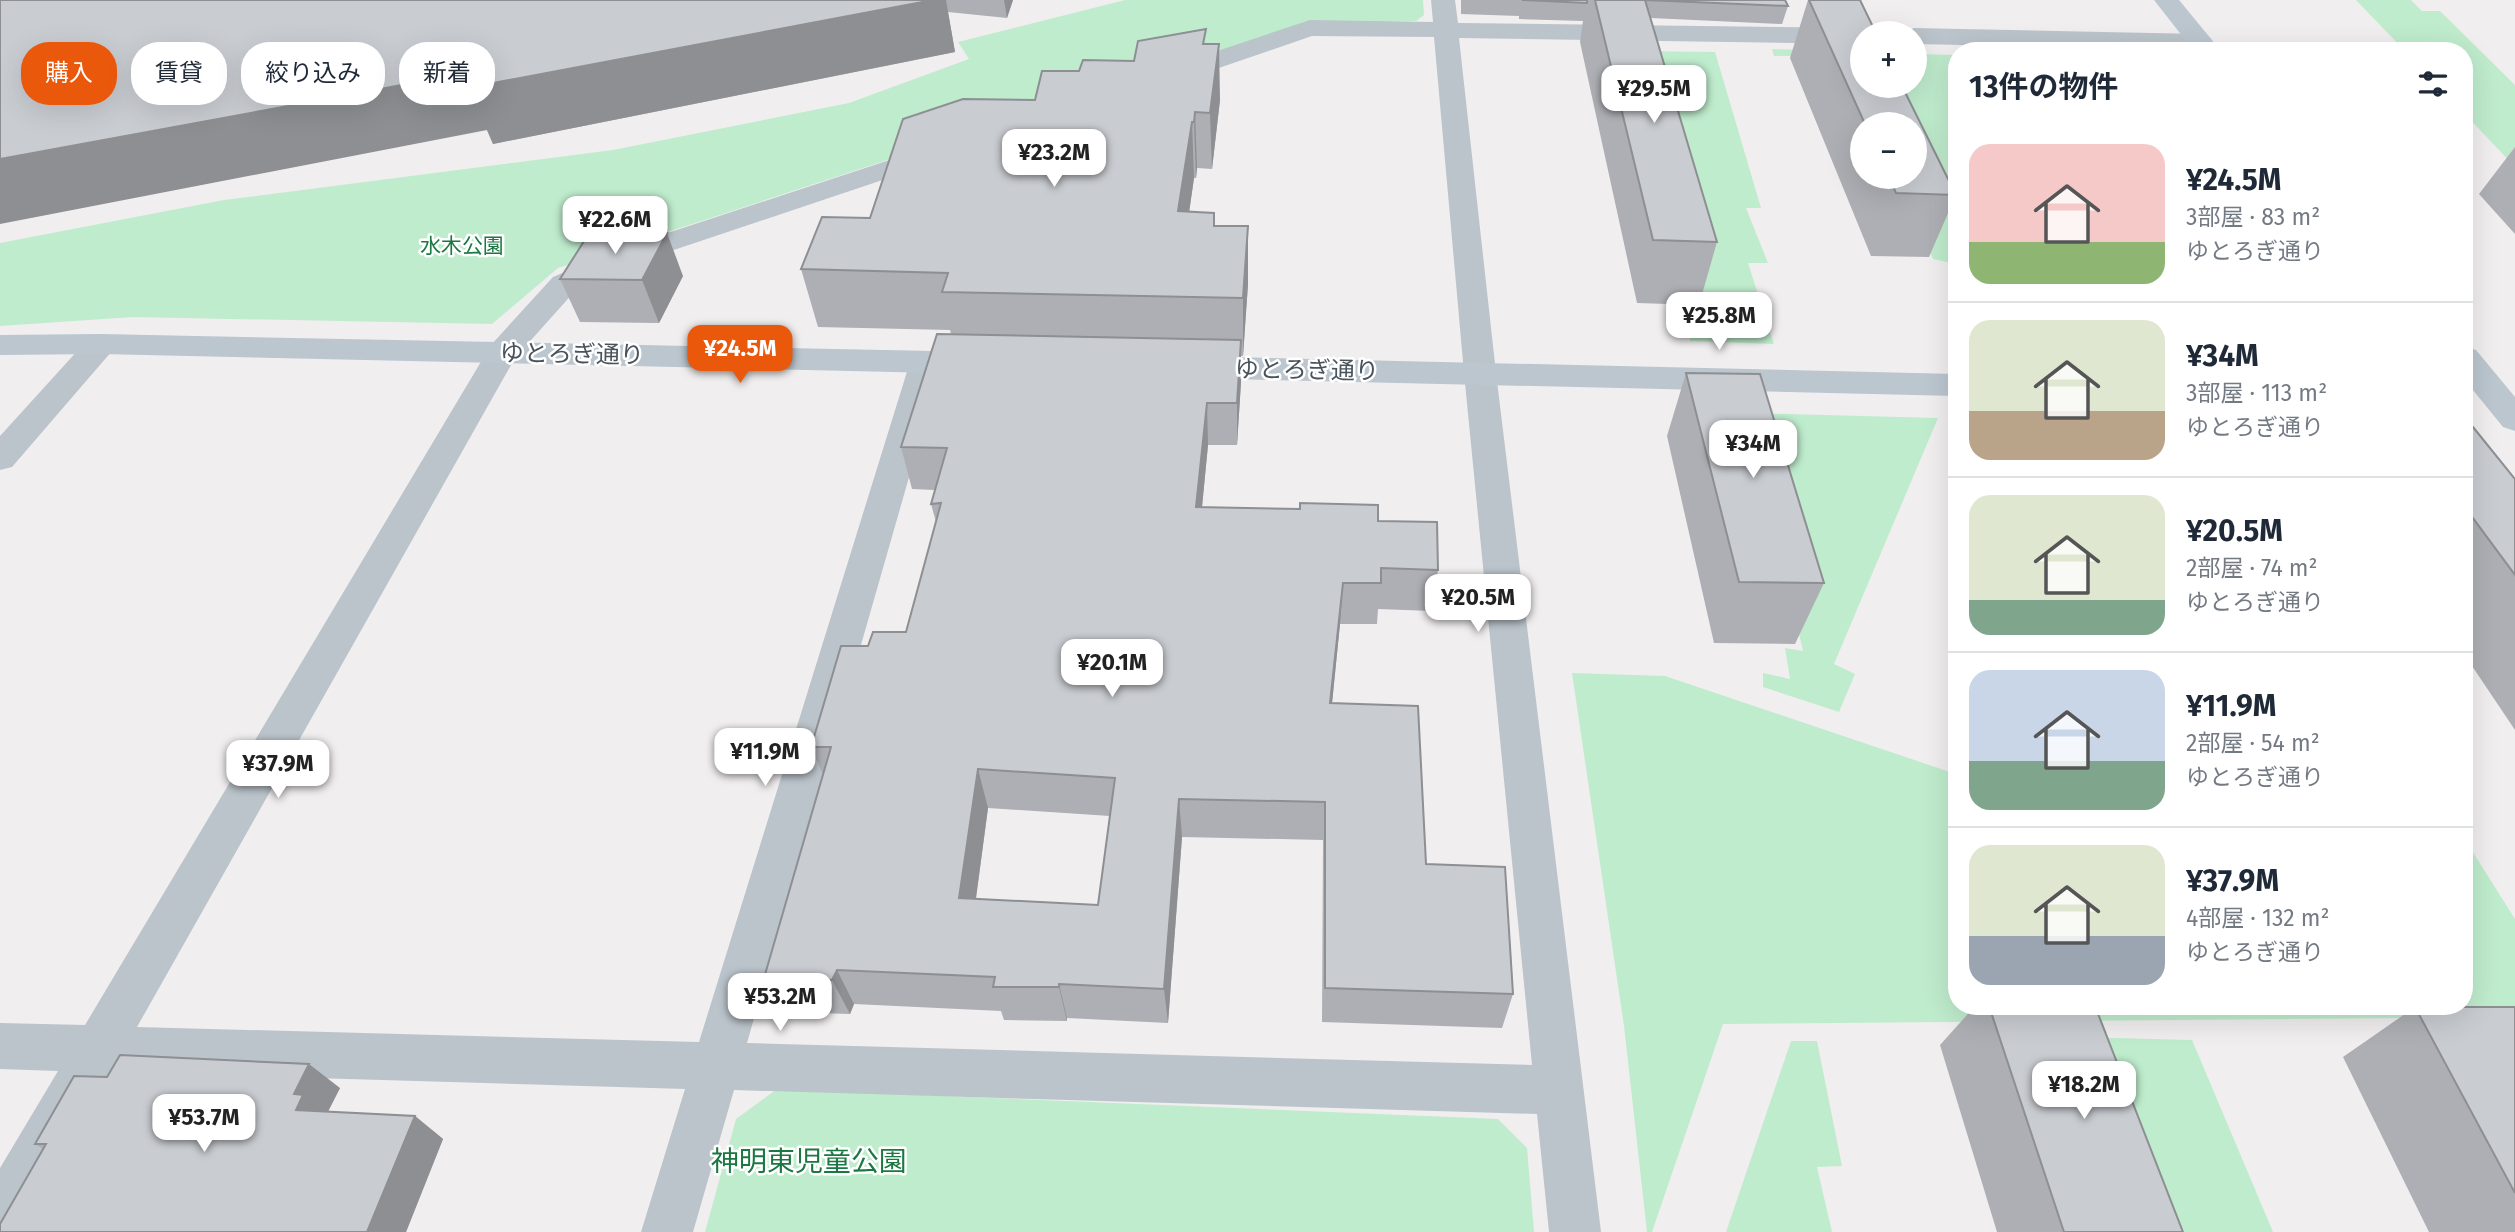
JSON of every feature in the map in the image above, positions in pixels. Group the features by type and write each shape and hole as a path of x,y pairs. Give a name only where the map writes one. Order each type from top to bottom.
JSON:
{"street":[{"path":"2166,0 2201,42"},
{"path":"1445,15 1480,373 1557,1090 1575,1232"},
{"path":"1141,86 1310,28 1445,15 1682,22 1850,35"},
{"path":"1927,36 2088,42"},
{"path":"0,1217 502,352 564,284 630,255 958,146"},
{"path":"0,458 101,344"},
{"name":"ゆとろぎ通り","path":"0,345 101,344 1008,364"},
{"path":"667,1232 926,362"},
{"name":"ゆとろぎ通り","path":"1160,367 1948,385"},
{"path":"2473,369 2497,401"},
{"path":"0,1046 1557,1090"}],"green space":[{"name":"水木公園","path":"1125,0 1423,0 1424,15 1416,21 1302,24 558,268 492,324 133,317 0,326 0,243 224,200 613,150 849,103 969,59 958,42"},
{"path":"2356,0 2411,0 2422,11 2440,11 2471,42 2396,42"},
{"path":"2473,44 2515,85 2515,167 2473,123"},
{"path":"1772,49 1850,51 1850,76 1841,56 1774,56"},
{"path":"1634,51 1715,52 1761,208 1746,208 1768,263 1748,263 1774,344 1690,341 1687,308 1702,308"},
{"path":"1927,54 1948,55 1948,262 1933,259 1901,189 1927,189 1927,112 1867,112 1860,98 1927,98"},
{"path":"1746,413 1938,418 1834,664 1855,674 1839,712 1763,687 1763,673 1790,679 1785,648 1803,651"},
{"path":"1572,673 1665,676 1948,771 1948,1015 2473,1015 2473,852 2515,919 2515,1017 1723,1024 1652,1232 1647,1232 1624,1026"},
{"path":"2040,1036 2192,1040 2273,1232 2106,1232"},
{"path":"1791,1041 1817,1041 1842,1166 1817,1167 1832,1232 1726,1232"},
{"name":"神明東児童公園","path":"777,1089 1498,1119 1527,1148 1534,1232 705,1232 736,1119"}],"building":[{"path":"0,0 933,0 495,83 495,42 399,42 399,86 385,88 385,42 241,42 241,105 294,105 0,159"},
{"path":"1522,0 1587,0 1587,3"},
{"path":"1595,0 1645,0 1717,242 1653,240"},
{"path":"1645,0 1785,0 1788,6"},
{"path":"1809,0 1860,0 1870,21 1850,21 1850,91"},
{"path":"1206,29 1203,44 1219,44 1210,113 1195,112 1178,211 1214,213 1214,226 1248,226 1243,298 942,292 948,273 801,269 822,217 870,218 903,119 963,99 1035,100 1042,71 1079,71 1083,60 1134,61 1138,41"},
{"path":"1853,98 1908,98 1915,112 1860,112"},
{"path":"1927,136 1948,179 1948,195 1896,193 1894,189 1927,189"},
{"path":"603,230 667,233 642,280 560,279 586,238"},
{"path":"937,334 1241,340 1237,403 1207,403 1196,507 1300,509 1300,503 1378,505 1378,521 1437,522 1438,570 1381,568 1381,583 1343,583 1330,703 1418,706 1426,864 1505,867 1513,994 1325,988 1325,802 1179,799 1164,989 1059,984 1059,987 993,987 995,977 837,970 832,980 764,978 831,747 811,747 841,646 868,646 873,632 906,632 941,503 931,504 947,448 901,447","holes":["978,769 1115,778 1098,905 959,898"]},
{"path":"1686,373 1760,374 1824,583 1739,582"},
{"path":"2473,427 2515,479 2515,575 2473,518"},
{"path":"2473,1007 2515,1007 2515,1193 2419,1015 2473,1015"},
{"path":"1992,1015 2099,1015 2183,1232 2064,1232"},
{"path":"120,1055 309,1064 294,1094 303,1095 296,1110 415,1116 367,1232 0,1232 0,1224 46,1144 35,1144 74,1076 107,1077"}]}
